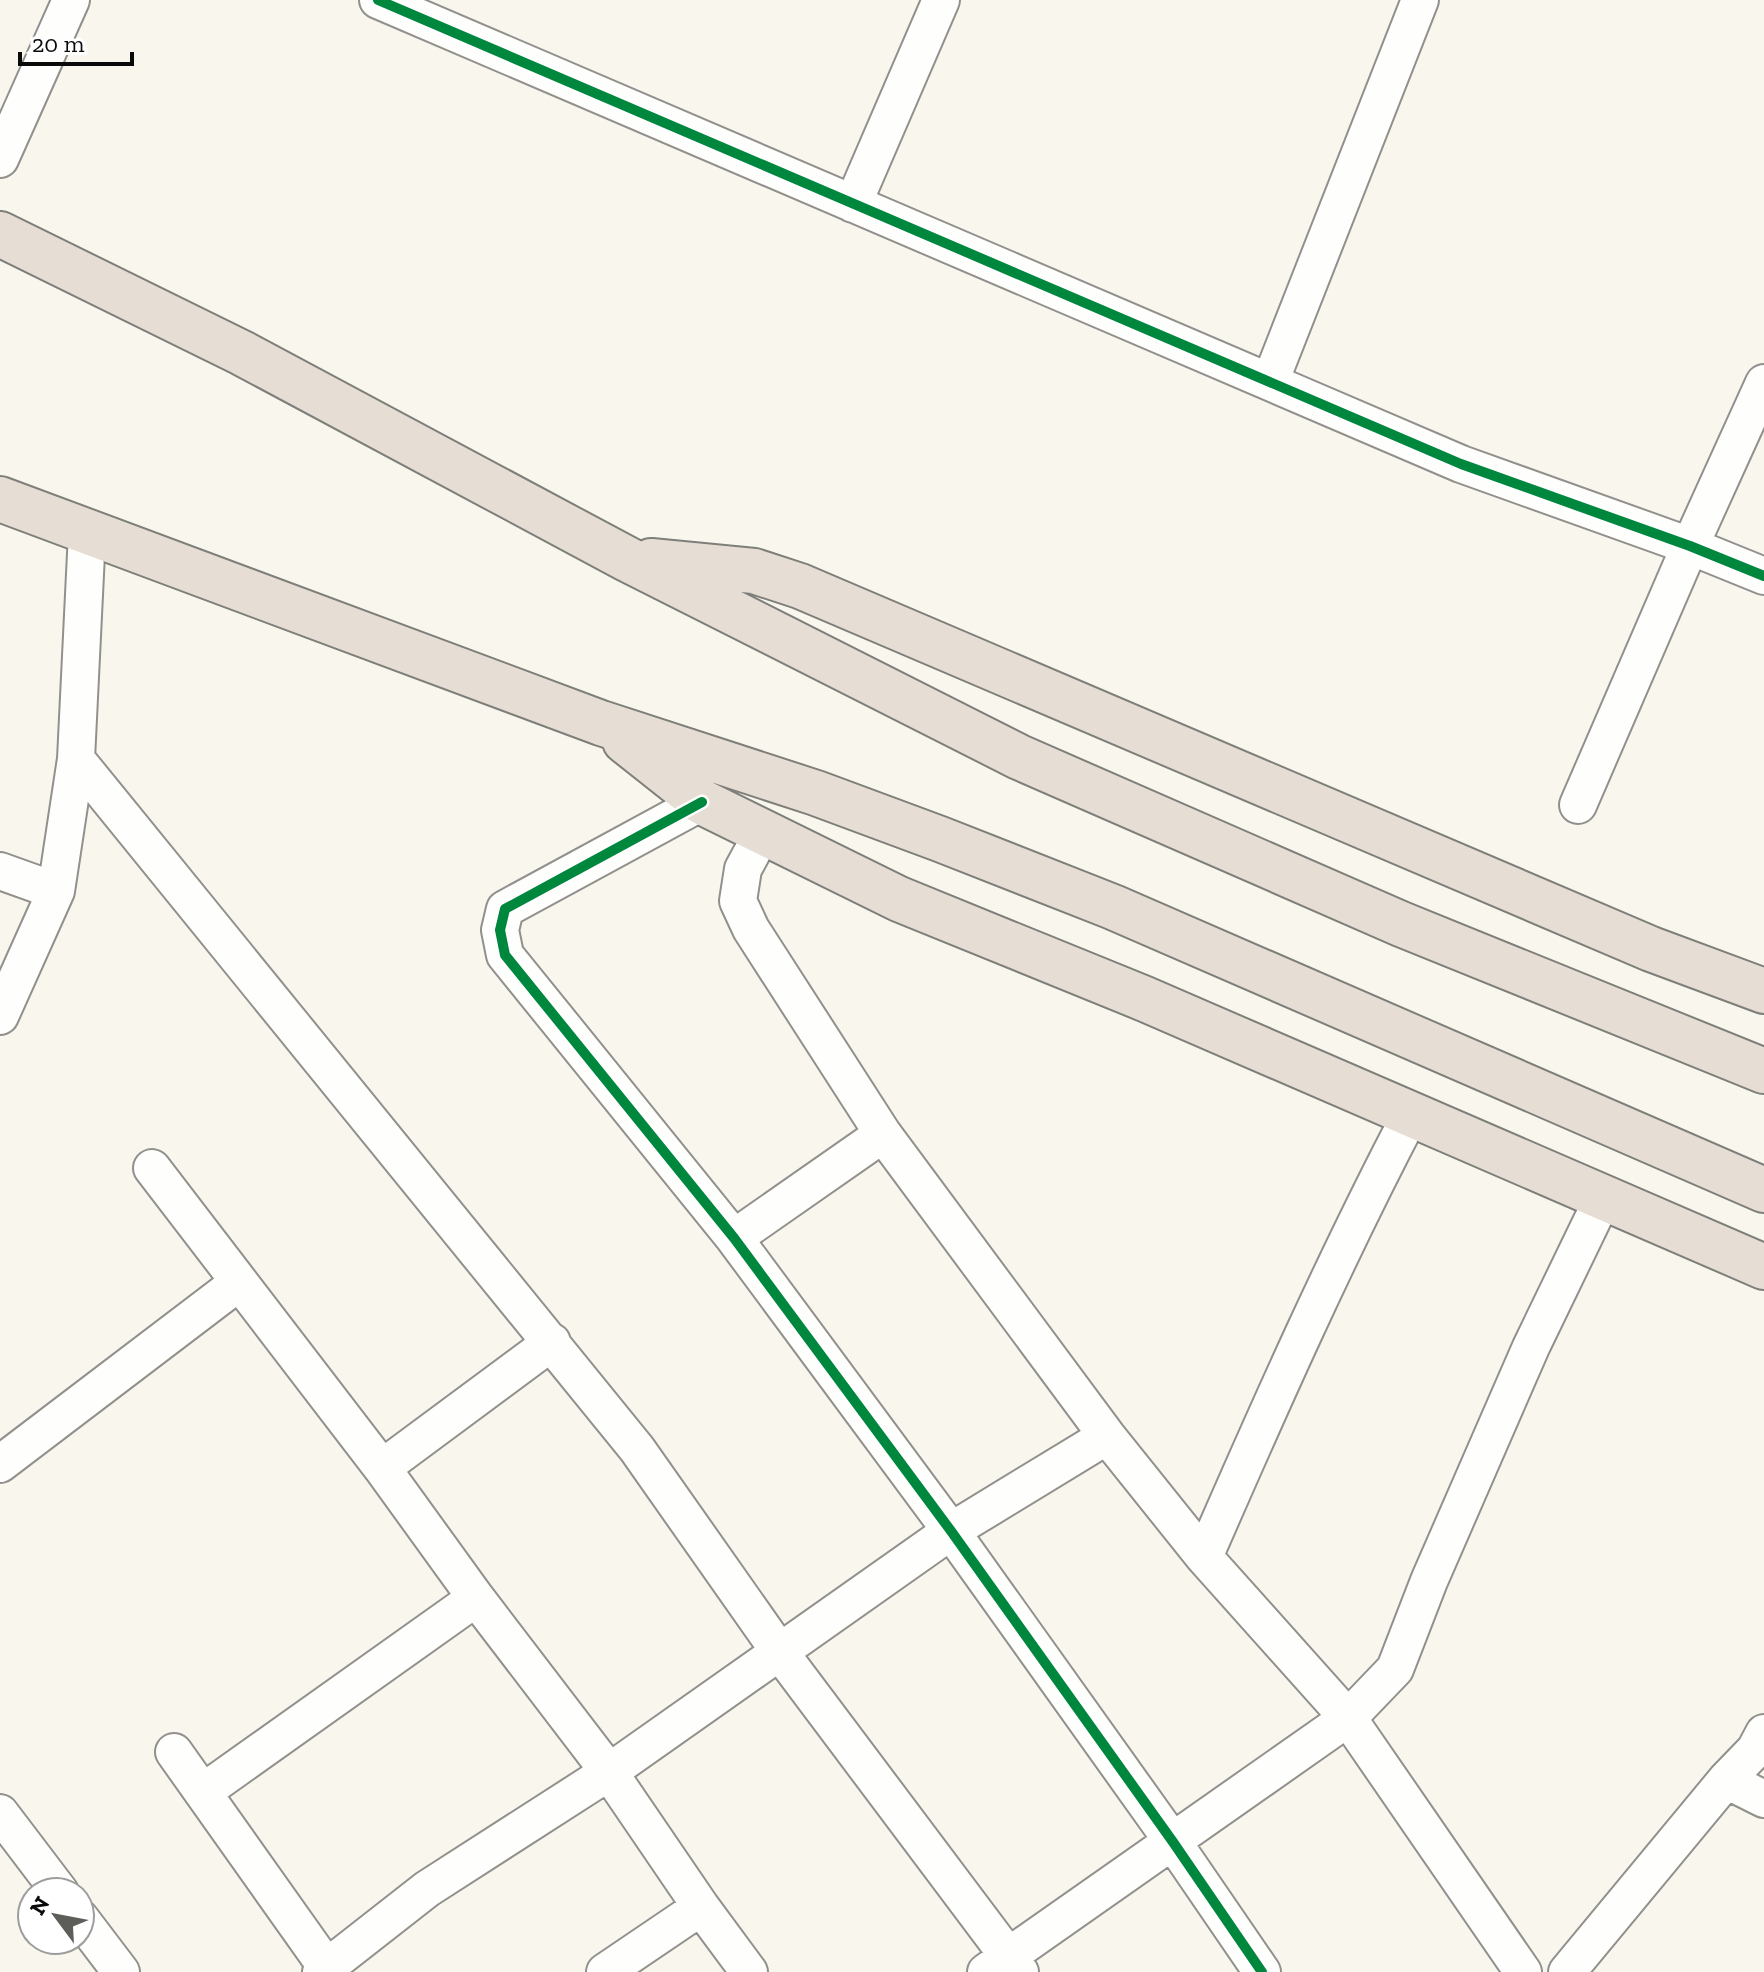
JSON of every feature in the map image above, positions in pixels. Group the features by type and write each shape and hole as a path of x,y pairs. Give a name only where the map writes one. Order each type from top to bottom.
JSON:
{"highway":[{"path":"0,234 242,353 627,559 1019,757 1401,924 1763,1071"},
{"path":"0,499 601,723 816,793 1113,907 1764,1190"},
{"path":"627,559 754,571 800,586 1651,949 1764,991"},
{"path":"601,723 702,802 899,899 1145,999 1764,1267"}],"street":[{"path":"0,159 71,0"},
{"path":"378,0 1461,464 1690,546 1764,576"},
{"path":"853,204 941,0"},
{"path":"1270,382 1420,0"},
{"path":"1578,805 1764,383"},
{"path":"0,1016 56,891 76,759 87,533"},
{"path":"76,759 637,1449 1005,1967 1173,1842 1348,1718 1395,1669 1429,1581 1525,1362 1603,1198"},
{"path":"702,802 505,909 500,930 505,955 734,1238 951,1531 1262,1972"},
{"path":"763,832 743,869 738,901 751,929 883,1134 1107,1436 1204,1557 1348,1718 1523,1972"},
{"path":"0,871 56,891"},
{"path":"1204,1557 1277,1390 1370,1191 1411,1114"},
{"path":"734,1238 883,1134"},
{"path":"152,1168 382,1468 476,1598 609,1772 749,1972"},
{"path":"0,1464 238,1283"},
{"path":"382,1468 552,1342"},
{"path":"174,1752 326,1971 427,1889 609,1772 951,1531 1107,1436"},
{"path":"203,1792 476,1598"},
{"path":"1567,1972 1726,1780 1755,1750 1764,1733"},
{"path":"1726,1780 1764,1799"},
{"path":"0,1813 48,1876"},
{"path":"605,1972 701,1907"},
{"path":"96,1939 121,1972"}],"cycle path":[{"path":"378,0 1461,464 1690,546 1764,576"},
{"path":"702,802 505,909 500,930 505,955 734,1238 951,1531 1262,1972"}]}
